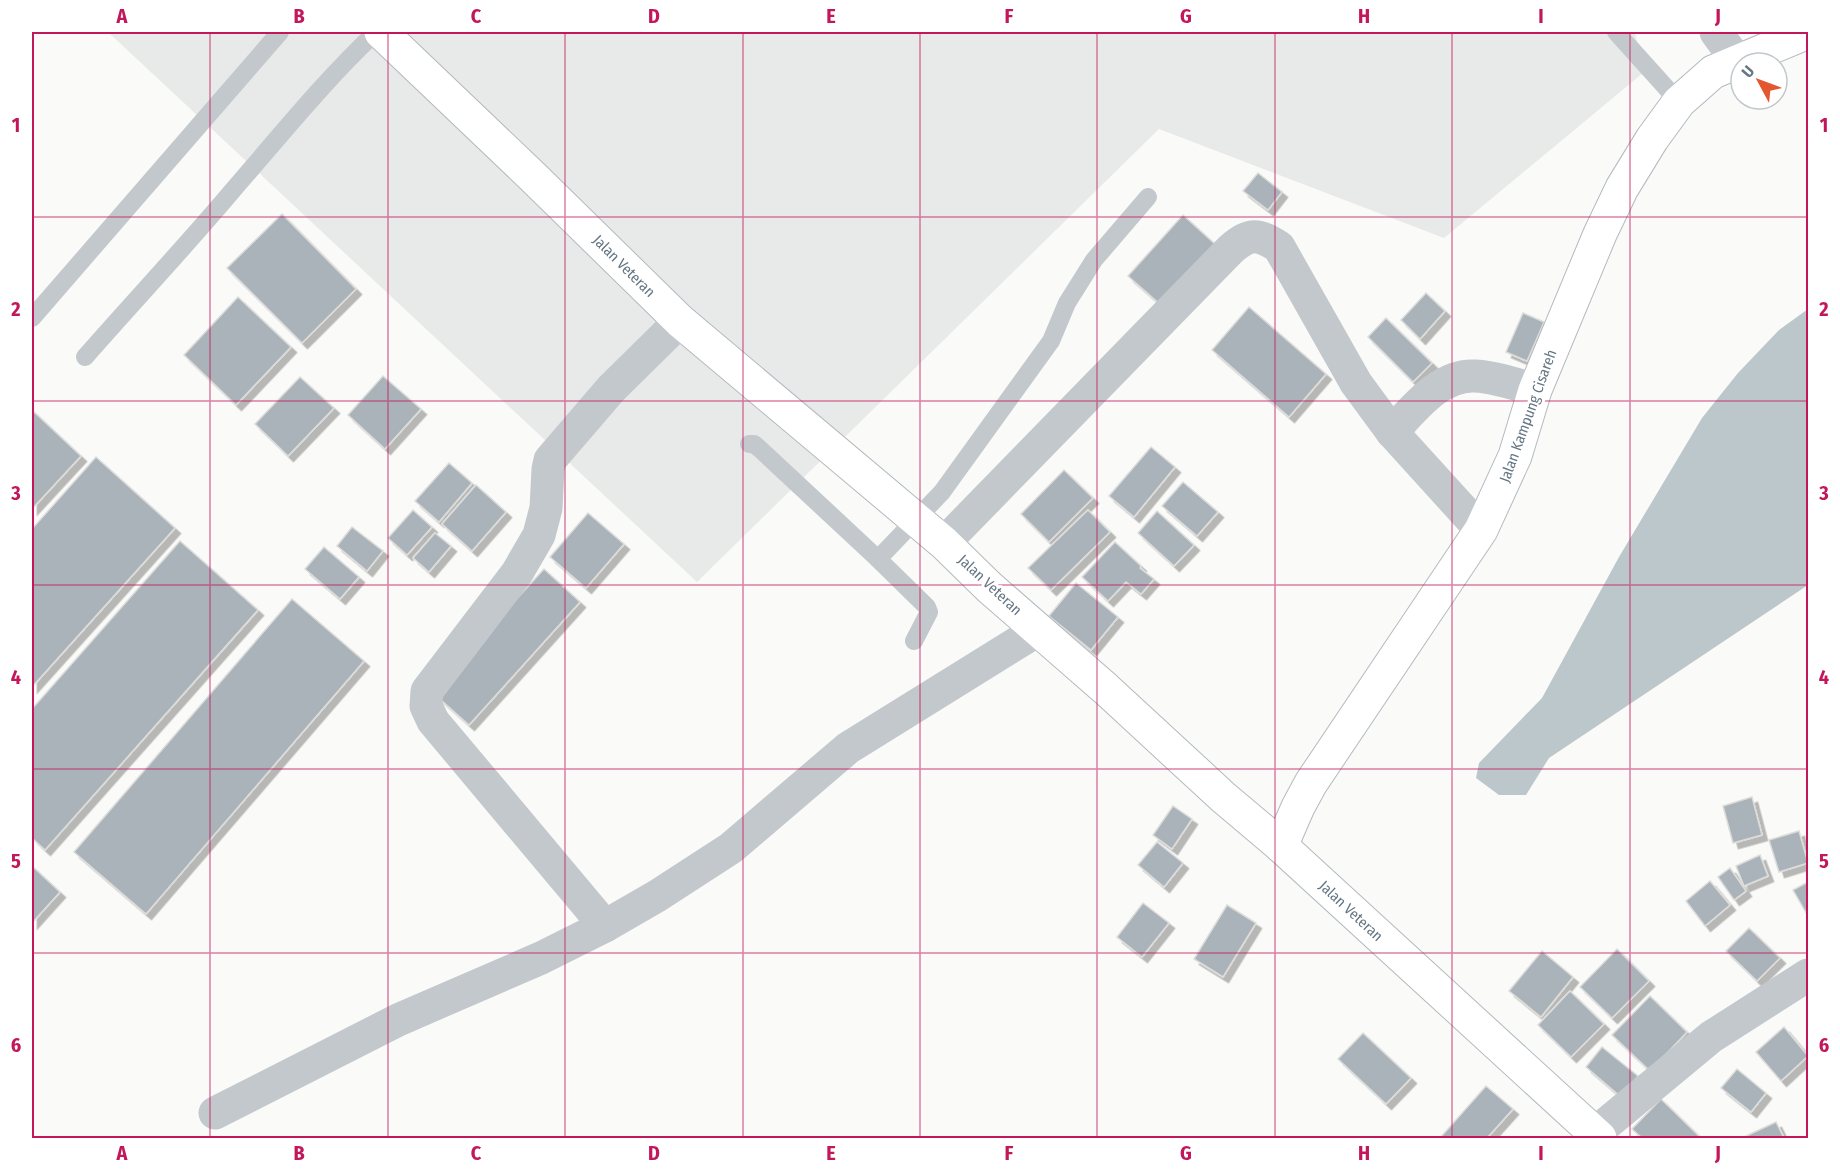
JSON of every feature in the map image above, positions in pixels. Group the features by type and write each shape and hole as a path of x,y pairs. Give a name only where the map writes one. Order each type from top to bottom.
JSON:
{"main road":[{"name":"Jalan Veteran","path":"381,32 680,321 944,543 989,587 1106,689 1223,797 1281,846 1597,1136"},
{"name":"Jalan Kampung Cisareh","path":"1762,51 1809,32"},
{"name":"Jalan Kampung Cisareh","path":"1281,846 1311,783 1481,530 1515,456 1535,390 1600,234 1622,188 1652,139 1679,102 1713,72 1729,65"}],"street":[{"path":"1716,32 1730,51"},
{"path":"944,543 1231,249 1243,239 1252,236 1264,238 1279,247 1356,383 1392,432 1481,530"},
{"path":"605,926 433,721 426,706 427,691 517,573 539,535 546,508 550,460 611,389 680,321"},
{"path":"1392,432 1440,385 1460,378 1475,376 1535,390"},
{"path":"215,1113 398,1020 541,958 605,926 657,896 732,848 848,748 1038,630"},
{"path":"1597,1136 1711,1037 1809,975"}],"lane":[{"path":"32,318 280,32"},
{"path":"85,357 233,190 273,141 350,56 376,32"},
{"path":"1616,32 1679,102"},
{"path":"878,559 942,492 1051,342 1067,303 1094,260 1148,196"},
{"path":"749,444 754,444 760,449 927,607 930,612 914,641"}],"shaded area":[{"path":"108,32 1635,32 1643,73 1444,238 1159,129 697,582"},
{"path":"1808,309 1808,585 1549,758 1526,795 1499,795 1476,778 1479,763 1542,698 1619,557 1702,418 1738,373 1779,330"}],"building":[{"path":"1258,173 1282,192 1268,210 1243,191"},
{"path":"282,214 356,289 302,343 227,268"},
{"path":"1183,215 1216,245 1162,306 1128,276"},
{"path":"1426,293 1445,311 1420,339 1401,320"},
{"path":"238,297 291,347 236,405 184,355"},
{"path":"1249,307 1326,374 1289,417 1212,350"},
{"path":"1523,313 1544,322 1527,361 1506,352"},
{"path":"1386,318 1432,363 1413,382 1368,337"},
{"path":"383,376 421,409 385,449 348,415"},
{"path":"300,377 334,408 288,456 255,424"},
{"path":"32,410 81,456 32,509"},
{"path":"1151,447 1175,467 1134,517 1109,496"},
{"path":"96,457 175,528 32,687 32,529"},
{"path":"449,463 472,483 439,522 415,501"},
{"path":"1064,470 1093,498 1049,542 1021,514"},
{"path":"1183,482 1218,512 1197,536 1162,506"},
{"path":"476,485 506,512 472,551 442,524"},
{"path":"413,510 432,527 407,555 388,538"},
{"path":"1088,510 1110,532 1051,590 1028,568"},
{"path":"1157,511 1194,545 1174,566 1138,533"},
{"path":"588,513 624,544 586,588 550,557"},
{"path":"352,527 383,551 367,571 337,546"},
{"path":"435,533 451,546 429,572 413,558"},
{"path":"180,541 258,610 45,850 32,838 32,709"},
{"path":"1115,542 1154,579 1141,594 1126,582 1108,601 1082,577"},
{"path":"324,547 359,577 340,599 305,569"},
{"path":"544,569 580,602 469,725 432,692"},
{"path":"1076,583 1118,617 1091,650 1049,616"},
{"path":"292,599 364,661 146,914 74,852"},
{"path":"1752,797 1762,835 1733,843 1723,806"},
{"path":"1173,806 1192,819 1172,849 1153,835"},
{"path":"1799,831 1808,863 1779,872 1769,840"},
{"path":"1157,842 1183,863 1164,887 1138,865"},
{"path":"1760,855 1768,876 1744,886 1736,866"},
{"path":"32,866 60,892 32,923"},
{"path":"1730,868 1746,891 1734,900 1718,877"},
{"path":"1710,881 1730,905 1705,926 1686,901"},
{"path":"1808,882 1808,916 1793,890"},
{"path":"1143,903 1169,923 1142,957 1117,937"},
{"path":"1227,905 1256,923 1223,977 1194,959"},
{"path":"1749,928 1780,958 1757,981 1726,951"},
{"path":"1617,949 1649,981 1612,1018 1580,987"},
{"path":"1542,951 1573,977 1541,1017 1509,991"},
{"path":"1570,991 1604,1024 1571,1057 1538,1025"},
{"path":"1650,996 1687,1032 1650,1071 1612,1035"},
{"path":"1784,1027 1808,1056 1781,1081 1756,1052"},
{"path":"1363,1033 1411,1078 1386,1104 1338,1059"},
{"path":"1602,1047 1638,1076 1621,1097 1586,1067"},
{"path":"1737,1069 1766,1093 1751,1112 1721,1088"},
{"path":"1486,1086 1513,1109 1487,1138 1440,1138"},
{"path":"1661,1099 1701,1138 1642,1138 1632,1129"},
{"path":"1776,1122 1784,1138 1742,1138"}]}
